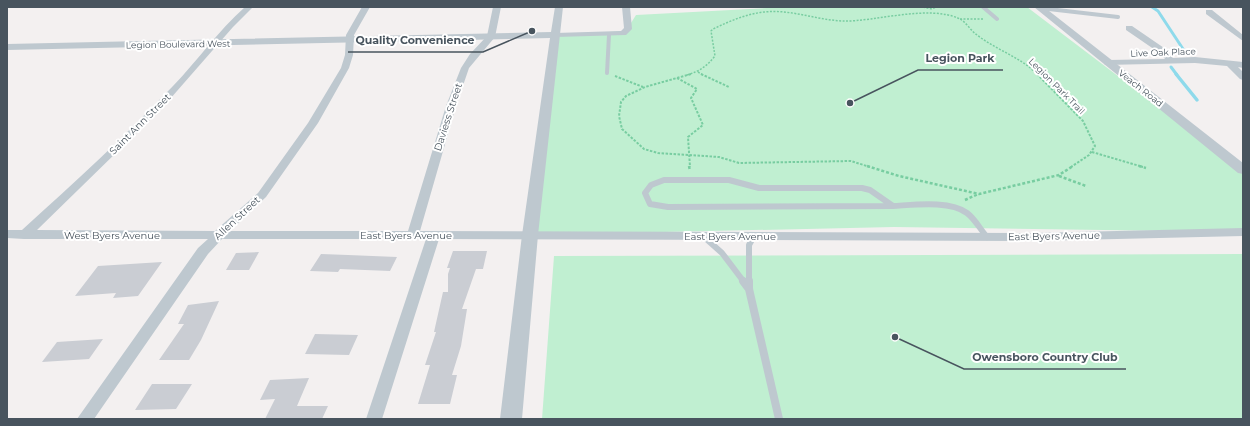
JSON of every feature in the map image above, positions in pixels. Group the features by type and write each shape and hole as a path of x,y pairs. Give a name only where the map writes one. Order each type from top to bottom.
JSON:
{"street":[{"name":"Saint Ann Street","path":"24,234 86,179 177,87 235,19 249,7"},
{"name":"Allen Street","path":"85,419 203,251 217,236 262,195 281,170 313,123 345,68 349,55 350,35 366,7"},
{"path":"491,37 497,7"},
{"path":"511,419 530,235 559,7"},
{"path":"555,35 610,35 623,33 628,29 626,7"},
{"name":"Veach Road","path":"1039,8 1243,170"},
{"path":"1209,12 1243,38"},
{"path":"1129,28 1164,52 1170,60"},
{"name":"Legion Boulevard West","path":"7,48 555,35"},
{"name":"Daviess Street","path":"413,235 450,106 465,68 473,56 491,37"},
{"path":"1105,61 1146,58 1170,60"},
{"name":"Live Oak Place","path":"1105,61 1170,60 1243,64"},
{"path":"1229,63 1243,77"},
{"name":"East Byers Avenue","path":"217,236 530,235 987,237 1243,232"},
{"name":"West Byers Avenue","path":"7,235 217,236"},
{"path":"374,419 434,235"}],"lane":[{"path":"983,7 997,19"},
{"path":"1039,8 1118,17"},
{"path":"607,74 610,35"},
{"path":"893,206 870,190 862,188 759,188 729,180 664,180 651,185 645,193 650,204 668,207 893,206 937,205 958,208 968,214 987,237"},
{"path":"703,236 722,253 748,289"},
{"path":"754,236 749,245 748,289 779,419"}],"path":[{"path":"923,7 930,9 936,7"},
{"path":"928,13 930,9"},
{"path":"979,194 904,178 851,161 739,163 719,157 658,153 644,149 622,130 620,102 631,93 643,87 697,71 708,65 715,56 711,31 719,25 748,15 765,12 784,12 850,21 928,13 960,19 997,19"},
{"name":"Legion Park Trail","path":"960,19 978,36 1033,69 1083,121 1095,146 1092,152"},
{"path":"697,71 729,86"},
{"path":"607,74 643,87"},
{"path":"676,78 697,89 691,98 703,121 703,125 688,137 686,141 690,172"},
{"path":"958,208 965,200 979,194 1059,175 1092,152 1146,168"},
{"path":"1059,175 1086,186"}],"green space":[{"path":"785,7 1027,7 1243,171 1243,232 894,227 530,235 555,35 626,31 636,15"},
{"path":"1243,254 1243,419 542,419 554,256"}],"building":[{"path":"453,251 487,251 483,269 476,269 462,309 467,309 461,346 452,375 457,375 450,404 418,404 430,365 425,365 436,332 434,332 443,292 448,292 448,274 450,268 447,268"},
{"path":"259,252 249,270 226,270 236,253"},
{"path":"321,254 397,257 390,271 340,269 338,272 310,271"},
{"path":"162,262 138,296 113,298 116,293 75,296 98,266"},
{"path":"219,301 201,340 189,360 159,360 184,324 178,324 188,305"},
{"path":"315,334 358,335 349,355 305,354"},
{"path":"103,339 89,359 42,362 57,342"},
{"path":"309,378 297,406 328,406 322,419 265,419 275,399 260,400 270,380"},
{"path":"152,384 192,384 176,409 135,410"}],"waterway":[{"path":"1152,7 1158,11 1185,52 1179,54"},
{"path":"1171,67 1177,75"},
{"path":"1176,74 1197,100"}],"place":[{"name":"Quality Convenience","path":"532,31"},
{"name":"Legion Park","path":"850,103"},
{"name":"Owensboro Country Club","path":"895,337"}]}
